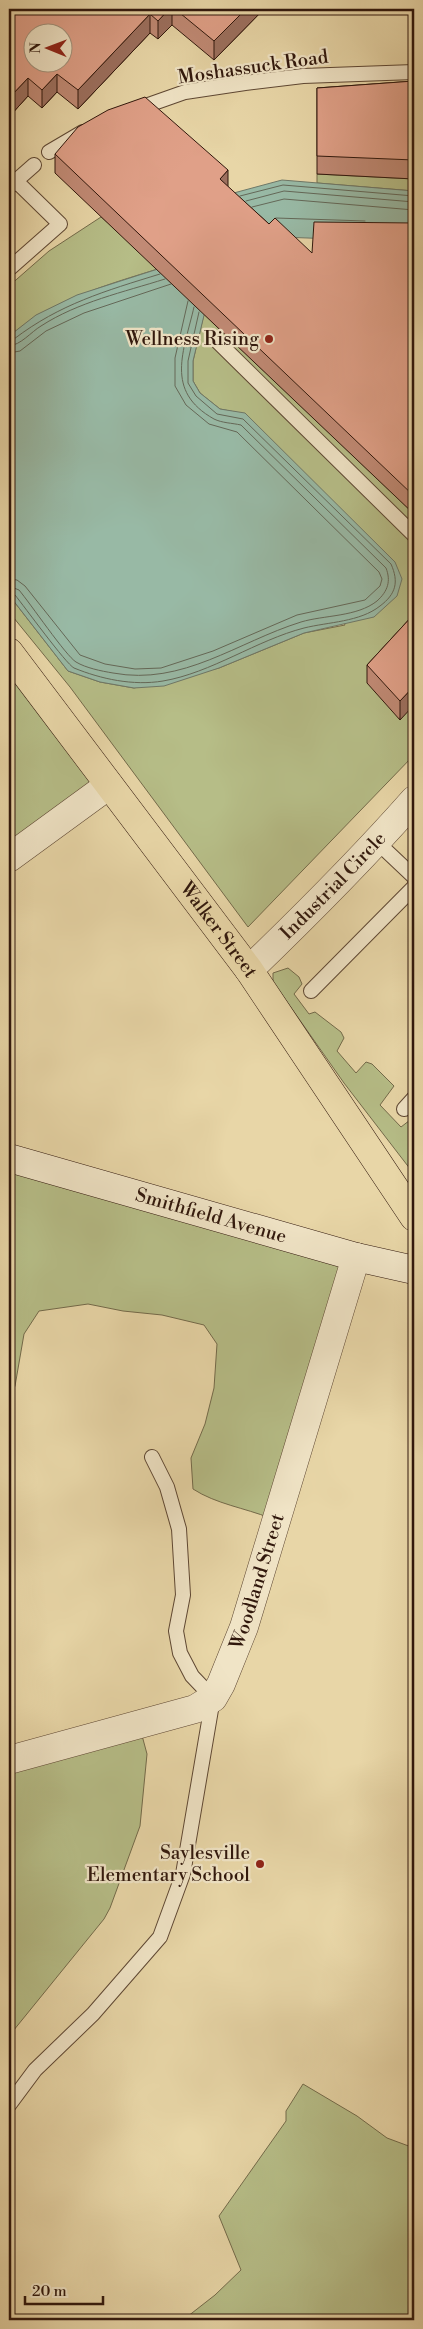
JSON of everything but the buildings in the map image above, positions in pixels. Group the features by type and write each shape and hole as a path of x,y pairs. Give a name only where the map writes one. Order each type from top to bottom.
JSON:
{"main road":[{"name":"Walker Street","path":"9,652 249,970 412,1210"}],"street":[{"path":"9,858 109,785"},
{"name":"Industrial Circle","path":"249,970 377,842 414,800"},
{"name":"Smithfield Avenue","path":"9,1158 356,1257 414,1270"},
{"name":"Woodland Street","path":"213,1698 221,1684 244,1627 356,1257"},
{"path":"9,1760 194,1708 213,1698"}],"lane":[{"name":"Moshassuck Road","path":"121,115 185,92 245,83 303,76 414,72"},
{"path":"49,152 96,125"},
{"path":"9,269 60,224 12,184 34,165"},
{"path":"218,342 414,535"},
{"path":"377,842 414,877"},
{"path":"311,991 414,887"},
{"path":"404,1109 414,1098"},
{"path":"9,2106 35,2070 93,2014 160,1937 182,1874 213,1698 192,1676 180,1653 176,1631 183,1595 179,1529 167,1486 152,1457"}],"green space":[{"path":"317,174 414,179 414,191 317,183"},
{"path":"101,217 161,268 82,294 46,312 9,336 9,286 49,251"},
{"path":"204,314 414,514 414,755 248,927 70,687 9,612 9,595 68,671 100,682 134,688 219,668 304,633 345,625 245,414 220,409 200,393 193,381 193,361"},
{"path":"9,645 107,778 9,862"},
{"path":"288,968 299,977 302,984 294,994 309,1014 315,1012 341,1032 344,1038 337,1051 356,1073 366,1062 372,1064 394,1086 380,1105 401,1127 414,1117 414,1174 344,1083 273,982 273,973"},
{"path":"9,1152 344,1251 270,1518 221,1502 193,1489 191,1458 205,1424 214,1388 217,1344 204,1325 162,1315 123,1311 88,1304 39,1311 24,1334 15,1386 9,1399"},
{"path":"140,1728 147,1754 140,1826 110,1908 104,1919 9,2036 9,1758"},
{"path":"303,2084 357,2116 387,2138 414,2148 414,2320 183,2320 215,2295 241,2270 219,2216 286,2121 286,2111"}],"water":[{"path":"282,180 414,191 414,242 281,237 207,303 193,361 193,381 200,393 220,409 245,413 395,562 402,579 397,596 374,617 304,633 219,668 164,686 134,688 100,682 68,671 9,595 9,336 36,315 77,295 161,268 230,194"}],"place":[{"name":"Wellness Rising","path":"269,339"},
{"name":"Saylesville Elementary School","path":"260,1864"}]}
